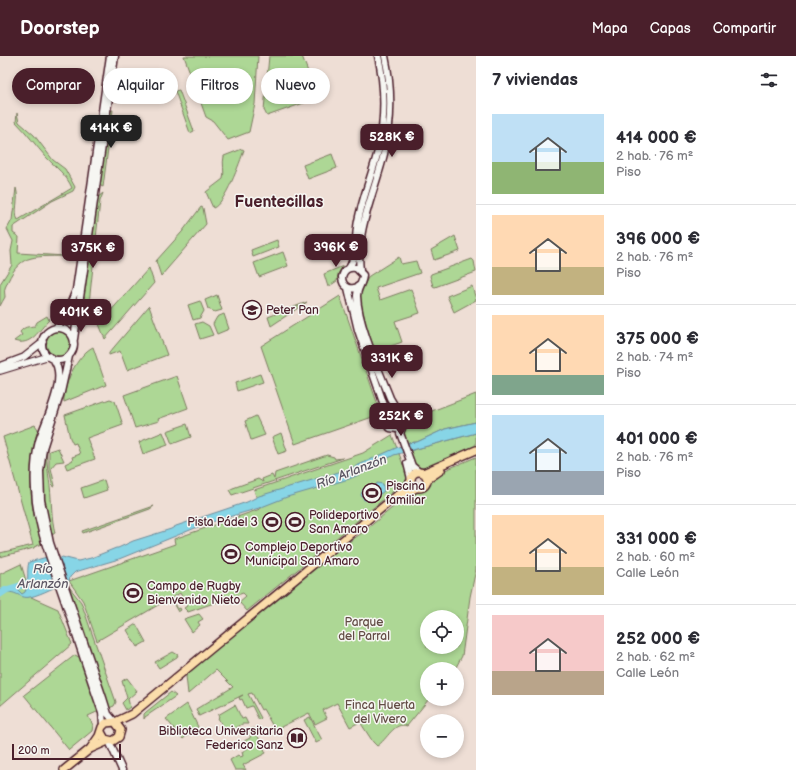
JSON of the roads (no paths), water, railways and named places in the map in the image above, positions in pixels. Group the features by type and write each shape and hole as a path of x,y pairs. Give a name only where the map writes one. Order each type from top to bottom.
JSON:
{"highway":[{"path":"64,770 90,749 108,741 118,739 121,730 131,716 406,488 414,474 476,450"},
{"path":"348,537 356,533 416,488 424,487 428,479 453,463 476,455"},
{"path":"421,472 428,479"},
{"path":"411,480 416,488"},
{"path":"90,749 108,722 114,722 131,716"},
{"path":"114,722 121,730"},
{"path":"102,729 104,738 108,741"}],"main road":[{"path":"102,729 102,712 37,508 35,481 38,447 58,379 58,367 44,350 42,342 45,334 56,328 63,320 76,290 110,56"},
{"path":"52,556 41,500 40,471 44,442 59,397 69,356 74,349 74,339 115,56"},
{"path":"378,56 383,93 381,132 376,159 359,218 352,263 343,273 342,279 344,285 348,288 358,330 387,414 386,423 396,432 409,465 411,480"},
{"path":"385,56 390,90 389,120 384,154 363,230 360,270 363,278 357,296 366,334 390,398 398,410 404,415 403,425 397,429 396,432"},
{"path":"349,268 360,270"},
{"path":"348,288 353,289 360,285"},
{"path":"56,328 65,329 74,339"},
{"path":"50,357 60,360 69,356"},
{"path":"387,414 398,410"},
{"path":"409,465 421,472"},
{"path":"61,584 108,714 114,722"},
{"path":"118,739 120,767"},
{"path":"108,741 120,767"}],"street":[{"path":"0,366 24,356 42,342"},
{"path":"0,371 50,357"}],"water":[{"name":"Río Arlanzón","path":"476,422 476,433 394,455 375,468 349,479 287,497 259,508 205,524 119,559 75,572 70,577 69,581 40,594 30,597 23,597 9,592 0,596 0,590 8,587 16,588 22,594 25,592 29,562 47,557 53,564 62,557 78,561 91,558 133,541 247,502 259,496 337,472 343,472 407,443 417,442 445,429"},
{"name":"Piscina familiar","path":"377,483 383,484 384,491 372,501 364,500 361,495 363,489 370,488 376,492 380,489 375,487"}],"waterway":[{"name":"Río Arlanzón","path":"0,594 6,590 36,581"}],"place":[{"name":"Peter Pan","path":"252,310"},
{"name":"Piscina familiar","path":"372,493"},
{"name":"Pista Pádel 3","path":"272,522"},
{"name":"Polideportivo San Amaro","path":"295,522"},
{"name":"Complejo Deportivo Municipal San Amaro","path":"231,554"},
{"name":"Campo de Rugby Bienvenido Nieto","path":"133,593"},
{"name":"Biblioteca Universitaria Federico Sanz","path":"297,738"}],"district":[{"name":"Fuentecillas","path":"279,201"}],"park label":[{"name":"Parque del Parral","path":"364,629"},
{"name":"Finca Huerta del Vivero","path":"380,712"}]}
